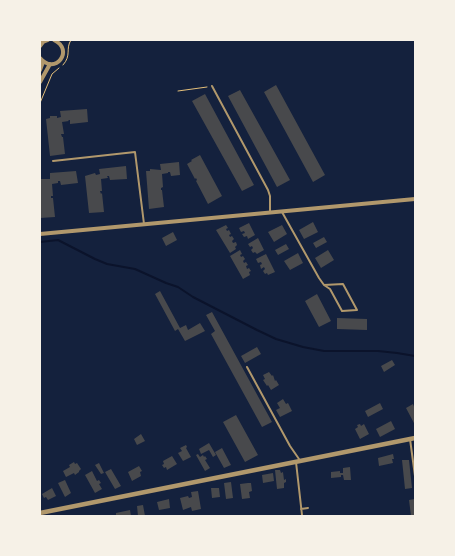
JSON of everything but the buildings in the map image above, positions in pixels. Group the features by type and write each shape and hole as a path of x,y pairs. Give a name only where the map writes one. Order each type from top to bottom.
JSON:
{"street":[{"path":"40,45 48,40"},
{"path":"40,58 50,64 60,60 63,52 61,45 55,40"},
{"path":"61,45 65,40"},
{"path":"40,70 44,62"},
{"path":"40,82 50,64"},
{"path":"40,234 415,200"},
{"path":"40,513 412,439"}],"lane":[{"path":"212,86 268,190 270,213"},
{"path":"53,161 135,152 144,224"},
{"path":"282,212 319,278 324,284 330,289 342,311 357,310 343,284 324,284"},
{"path":"247,367 298,459 302,515"},
{"path":"412,439 415,476"},
{"path":"301,509 308,508"}],"path":[{"path":"40,103 52,74 67,60 71,40"},
{"path":"178,91 212,86"}],"waterway":[{"path":"40,242 58,240 107,264 135,269 178,287 193,297 276,339 324,351 378,351 415,356"},
{"path":"364,516 374,516"}]}
